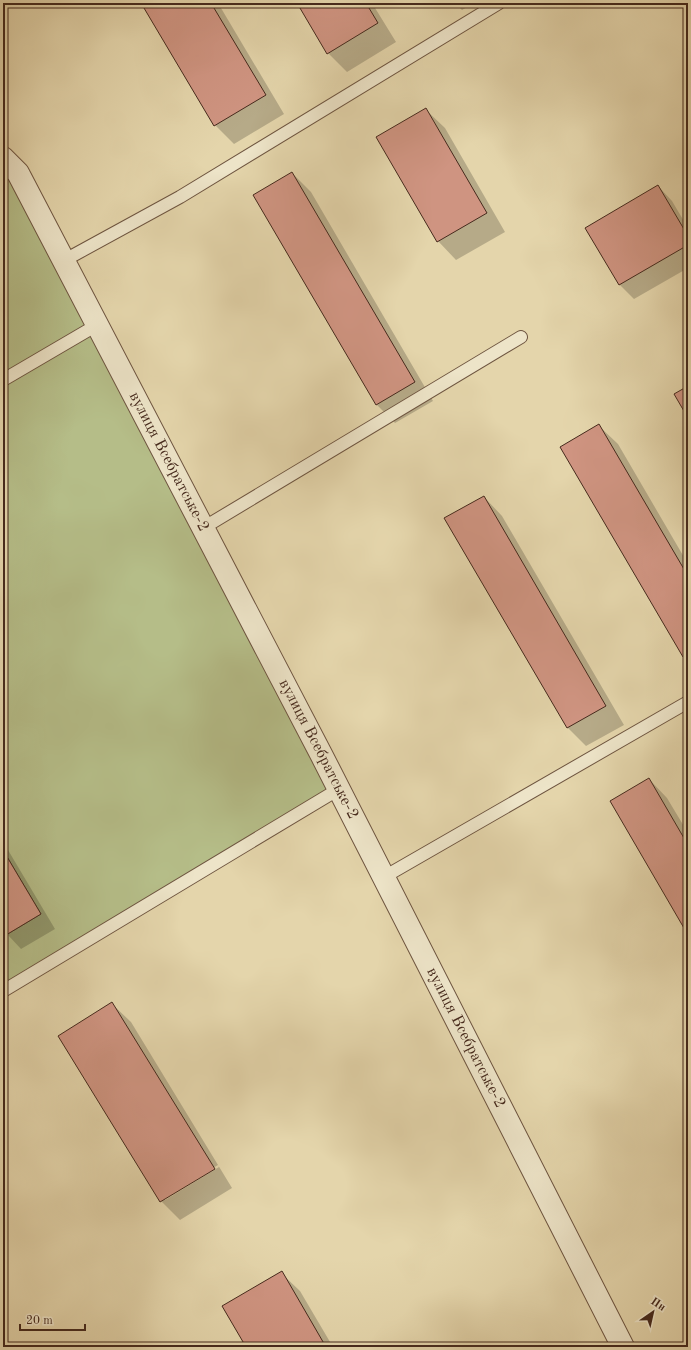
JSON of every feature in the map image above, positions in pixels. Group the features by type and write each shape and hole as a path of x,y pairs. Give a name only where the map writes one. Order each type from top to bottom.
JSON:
{"street":[{"name":"вулиця Всебратське-2","path":"3,158 18,173 384,876 623,1347"}],"lane":[{"path":"63,260 180,197 499,3"},
{"path":"3,380 97,325"},
{"path":"203,528 522,337"},
{"path":"384,876 688,702"},
{"path":"3,991 339,789"}],"green space":[{"path":"3,158 339,789 3,991 3,929 6,935 41,914 3,850"}],"building":[{"path":"141,3 211,3 266,95 214,126"},
{"path":"297,3 366,3 378,23 327,54"},
{"path":"426,108 487,213 437,242 376,137"},
{"path":"292,172 415,382 376,405 253,195"},
{"path":"658,185 688,236 688,245 619,285 585,228"},
{"path":"688,386 688,418 674,394"},
{"path":"599,424 688,576 688,654 683,657 560,447"},
{"path":"484,496 606,706 567,728 444,518"},
{"path":"649,778 688,845 688,935 610,801"},
{"path":"3,850 41,914 6,935 3,929"},
{"path":"112,1002 215,1169 160,1202 58,1036"},
{"path":"282,1271 326,1347 246,1347 222,1306"}]}
